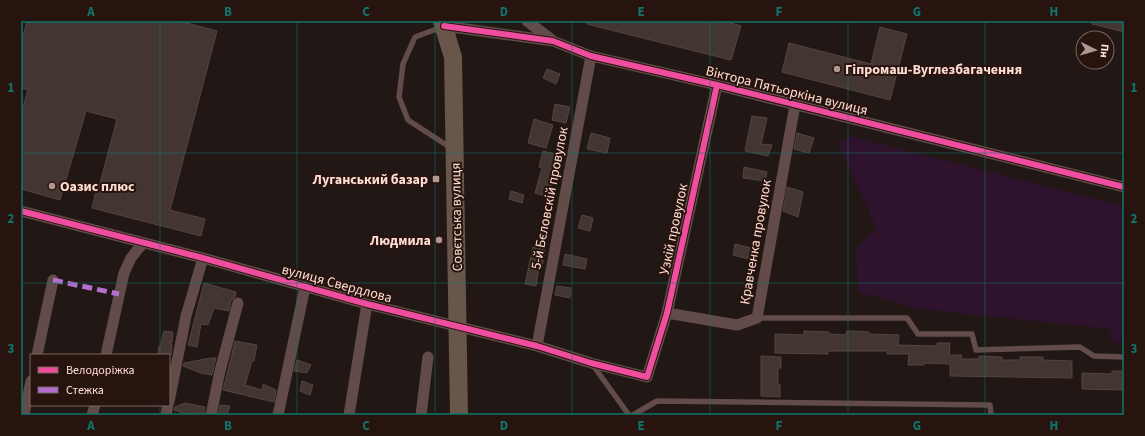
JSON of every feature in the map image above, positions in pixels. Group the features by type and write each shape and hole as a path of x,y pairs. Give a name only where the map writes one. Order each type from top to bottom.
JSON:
{"main road":[{"name":"Совєтська вулиця","path":"443,23 453,58 459,415"}],"street":[{"path":"527,21 553,40"},
{"name":"Віктора Пятьоркіна вулиця","path":"443,23 553,40 591,56 795,104 1124,187"},
{"name":"5-й Бєловскій провулок","path":"536,346 591,56"},
{"name":"Узкій провулок","path":"647,377 667,313 717,85"},
{"name":"Кравченка провулок","path":"667,313 737,325 757,318 795,104"},
{"name":"вулиця Свердлова","path":"21,211 203,258 367,304 536,346 591,363 647,377"},
{"path":"106,354 124,273 131,258 143,243"},
{"path":"170,397 186,316 203,258"},
{"path":"37,354 53,280"},
{"path":"278,415 306,287"},
{"path":"211,415 220,371 238,303"},
{"path":"349,415 367,304"},
{"path":"422,415 428,357"},
{"path":"24,415 30,386"}],"lane":[{"path":"443,23 415,37 403,64 399,97 408,120 455,151"},
{"path":"757,318 907,318 918,334 972,334 976,350 1080,347 1094,356 1124,357"},
{"path":"591,363 629,415"},
{"path":"633,415 657,401 661,401 990,405 991,415"}],"shaded area":[{"path":"850,136 1124,206 1124,344 1111,342 1111,329 918,309 858,292 856,250 876,227 838,144"}],"building":[{"path":"27,21 179,21 217,31 170,210 205,219 201,236 92,208 117,119 86,111 60,200 21,189 21,114 28,90 21,88 21,44"},
{"path":"587,21 724,21 741,26 731,60 587,24"},
{"path":"1092,21 1124,21 1124,32 1092,24"},
{"path":"880,27 907,34 890,100 782,72 789,43 871,64"},
{"path":"547,69 560,74 556,84 543,78"},
{"path":"555,104 570,107 566,123 552,120"},
{"path":"752,116 767,118 761,144 772,145 768,156 745,151"},
{"path":"534,119 553,125 546,148 528,143"},
{"path":"591,133 610,138 607,153 587,149"},
{"path":"797,133 814,138 809,153 794,149"},
{"path":"543,151 559,155 548,197 535,193 542,168 539,167"},
{"path":"744,167 767,172 765,181 743,178"},
{"path":"787,187 803,192 798,217 783,211"},
{"path":"511,191 524,195 522,203 509,199"},
{"path":"582,215 593,218 590,231 578,228"},
{"path":"735,244 751,248 749,259 733,255"},
{"path":"533,247 545,250 542,267 539,267 536,286 525,284"},
{"path":"565,254 587,259 585,269 563,265"},
{"path":"204,283 236,292 235,297 231,301 229,311 214,308 208,325 201,324 197,347 188,345"},
{"path":"557,286 571,288 570,298 555,295"},
{"path":"164,331 173,332 172,342 169,341 172,344 171,355 158,354 159,346 160,347"},
{"path":"804,331 829,332 829,334 846,335 847,331 869,332 869,334 899,335 898,345 937,346 937,343 950,343 949,355 962,355 961,359 979,359 979,356 1002,357 1002,360 1020,360 1020,357 1043,357 1043,360 1072,361 1072,378 950,376 950,364 924,363 924,365 908,365 909,354 887,354 887,351 828,351 828,354 775,353 775,334 804,335"},
{"path":"235,341 257,345 254,361 252,361 245,385 262,390 263,384 276,390 274,402 223,390 232,354 235,354 232,353"},
{"path":"761,356 781,357 781,368 778,368 780,397 761,396"},
{"path":"216,358 212,375 201,373 183,366 184,363"},
{"path":"297,360 311,365 307,373 294,371"},
{"path":"1112,371 1123,371 1122,390 1082,389 1082,373 1112,374"},
{"path":"302,381 313,385 310,395 300,391"},
{"path":"185,403 205,407 204,415 188,415 174,410 175,407"},
{"path":"220,405 230,406 227,415 218,415"}],"marked path":[{"path":"53,280 119,294"}],"cycle path":[{"path":"444,26 553,41 591,56 717,85 1124,187"},
{"path":"21,211 203,258 367,304 537,346 591,363 647,377 667,313 717,85"}],"place":[{"name":"Гіпромаш-Вуглезбагачення","path":"837,69"},
{"name":"Луганський базар","path":"436,179"},
{"name":"Оазис плюс","path":"52,186"},
{"name":"Людмила","path":"439,240"}]}
